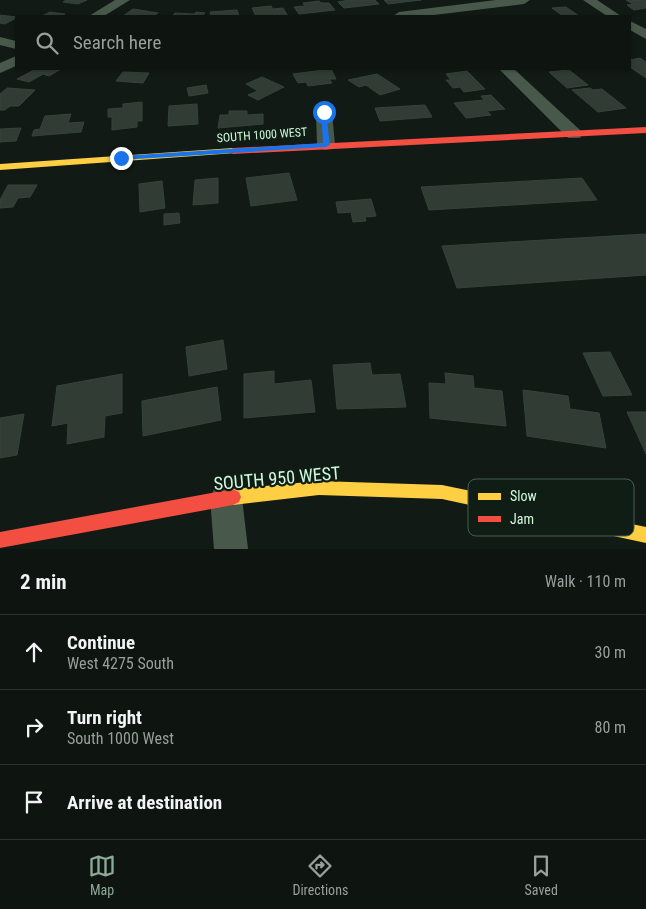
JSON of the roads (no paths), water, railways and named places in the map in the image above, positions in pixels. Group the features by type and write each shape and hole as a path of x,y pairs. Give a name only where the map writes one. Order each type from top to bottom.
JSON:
{"street":[{"path":"97,15 124,0"},
{"path":"415,15 447,13 524,0"},
{"path":"589,0 613,15"},
{"path":"631,26 646,35"},
{"path":"0,41 15,45"},
{"path":"0,69 15,61"},
{"path":"507,70 574,134"},
{"path":"324,112 326,145"},
{"name":"SOUTH 1000 WEST","path":"0,167 326,145 646,130"},
{"name":"SOUTH 950 WEST","path":"0,540 226,498 319,488 442,492 468,497"},
{"path":"226,498 231,549"}]}
